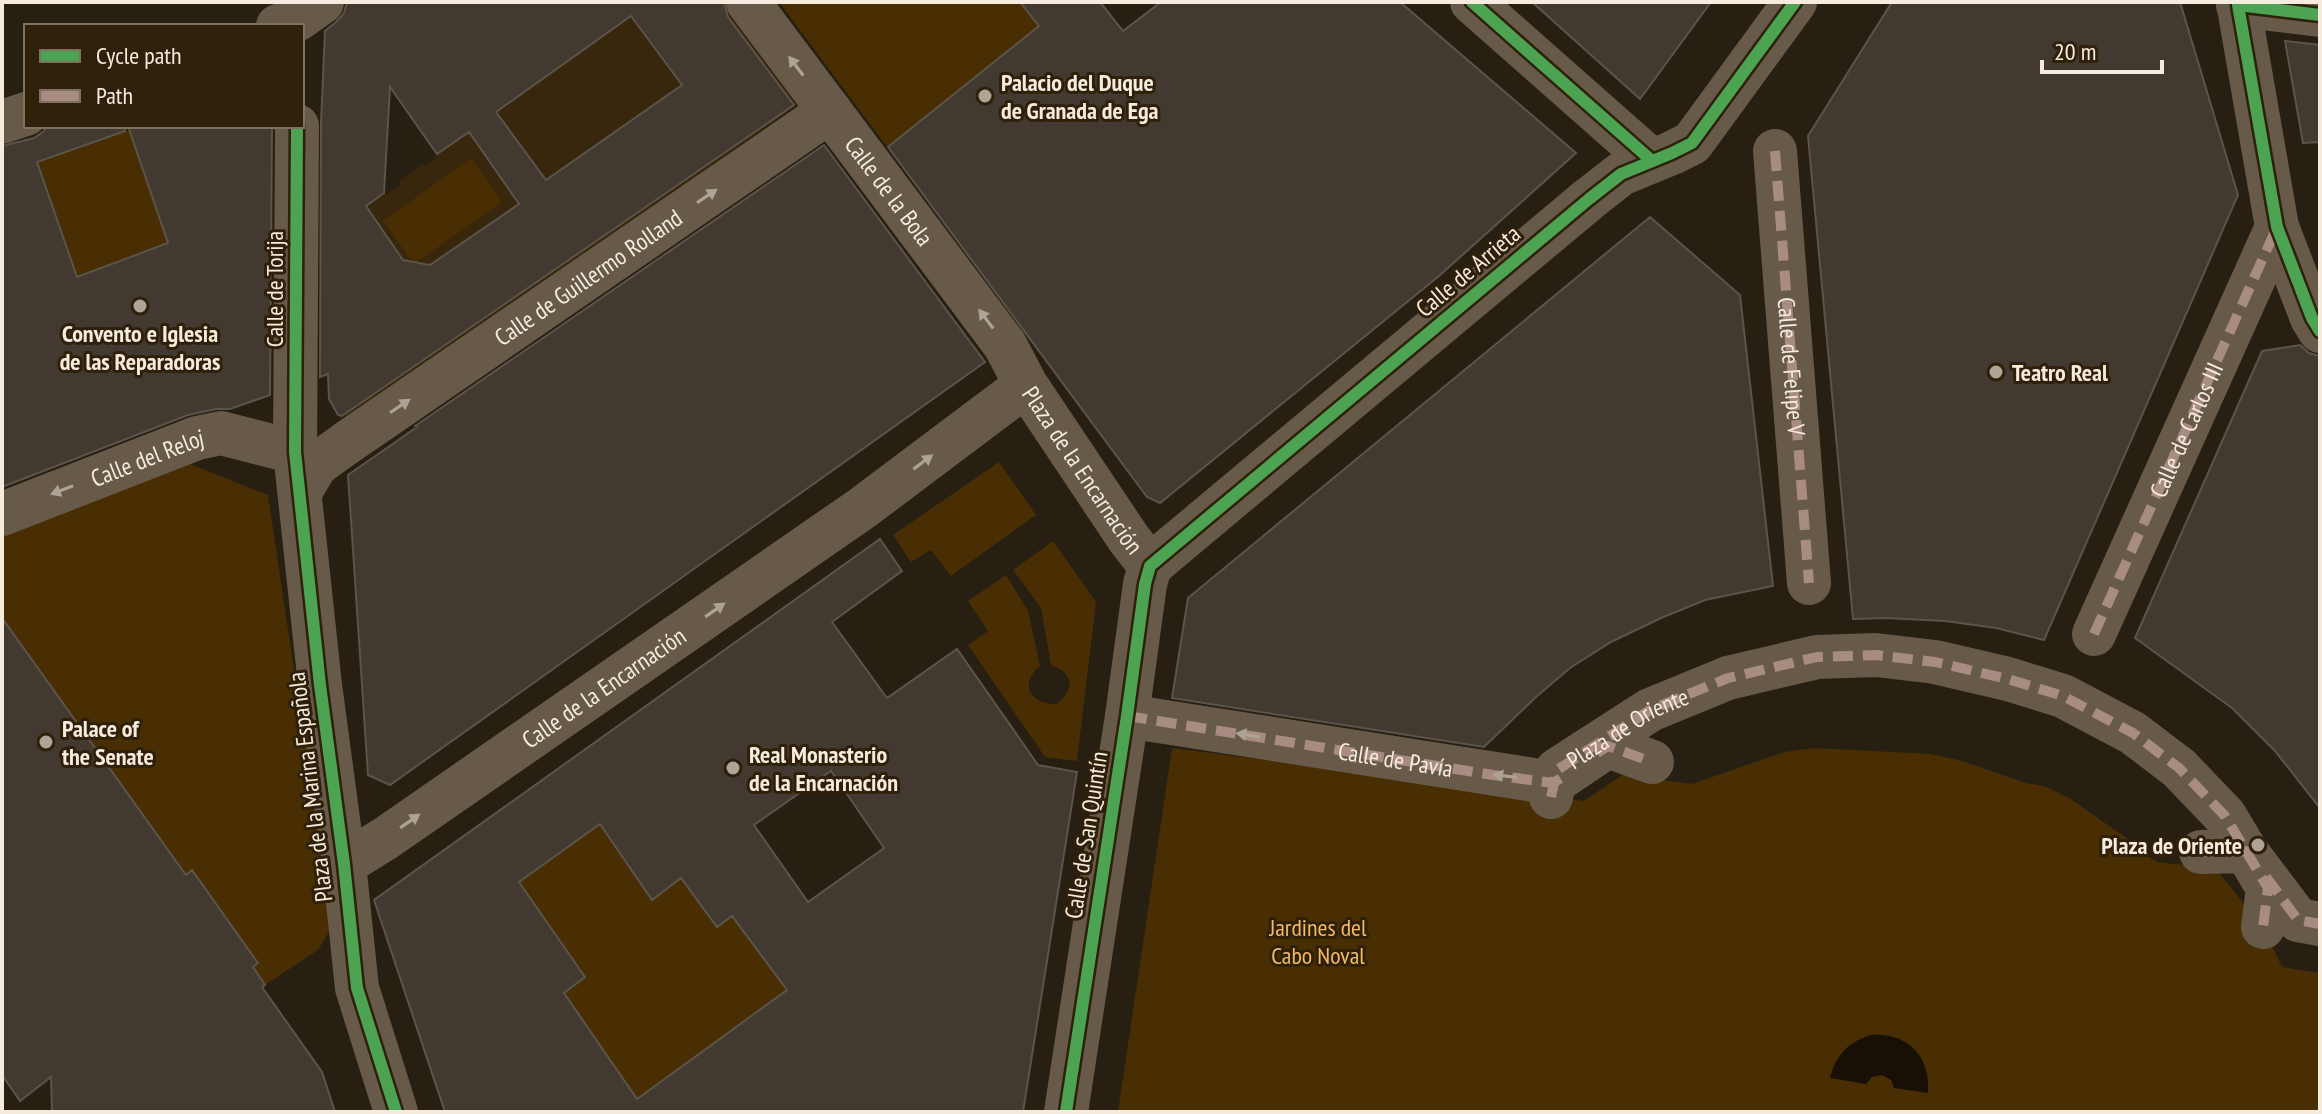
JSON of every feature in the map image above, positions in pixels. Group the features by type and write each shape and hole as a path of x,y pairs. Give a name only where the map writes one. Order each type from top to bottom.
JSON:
{"street":[{"name":"Calle de la Bola","path":"748,2 1005,345 1026,385"},
{"path":"1472,2 1651,160"},
{"name":"Calle de Arrieta","path":"1150,566 1621,174 1692,143 1795,2"},
{"path":"2317,322 2277,227 2238,4 2320,15"},
{"name":"Calle de Guillermo Rolland","path":"298,472 316,465 830,111"},
{"path":"2,122 24,115"},
{"name":"Calle de Torija","path":"297,128 295,408 298,472"},
{"name":"Calle de Felipe V","path":"1775,151 1809,583"},
{"name":"Calle de Carlos III","path":"2094,634 2277,227"},
{"name":"Plaza de la Encarnación","path":"861,509 1026,385 1150,566"},
{"path":"295,408 306,429 345,444"},
{"name":"Calle del Reloj","path":"2,514 197,438 221,433 298,472"},
{"name":"Plaza de la Marina Española","path":"298,472 357,988 396,1112"},
{"name":"Calle de la Encarnación","path":"344,864 861,509"},
{"name":"Calle de San Quintín","path":"1066,1112 1150,566"},
{"name":"Plaza de Oriente","path":"1552,790 1557,770 1650,710 1728,678 1817,657 1876,655 1935,662 2063,696 2133,733 2179,768 2225,816 2268,888 2263,927"},
{"name":"Calle de Pavía","path":"1127,716 1552,790"},
{"path":"1552,790 1608,746 1652,762"},
{"path":"2201,852 2246,851 2298,920 2320,924"}],"shaded area":[{"path":"651,2 724,2 799,104 361,416 349,417 337,413 329,401 321,236 400,185 399,182 497,111 489,98 586,27 597,40"},
{"path":"1871,1035 1896,1038 1914,1049 1926,1068 1928,1093 1894,1088 1891,1080 1882,1075 1872,1077 1866,1084 1830,1078 1844,1050"}],"green space":[{"path":"779,2 1020,2 1039,26 888,148"},
{"path":"129,130 168,243 77,277 37,162"},
{"path":"471,158 502,202 414,264 383,221"},
{"path":"999,462 1036,515 951,576 931,550 911,562 893,535"},
{"path":"190,464 268,495 297,690 334,904 330,930 318,950 265,985 253,967 257,963 192,870 186,875 2,618 2,534"},
{"path":"1053,541 1096,602 1077,761 1045,757 968,645 988,631 968,601 1006,575 1028,611 1040,666 1030,680 1030,692 1040,701 1048,703 1057,704 1063,698 1069,687 1068,677 1051,665 1041,608 1013,570"},
{"name":"Plaza de Oriente","path":"1172,748 1584,801 1622,775 1692,784 1784,752 1814,748 1931,754 2044,786 2071,799 2158,862 2216,869 2263,927 2282,967 2320,973 2320,1112 1118,1112"},
{"path":"600,824 652,899 681,878 717,926 732,916 789,993 637,1099 564,993 585,976 519,882"}],"building":[{"path":"347,2 724,2 728,17 794,105 342,416 338,415 329,399 328,374 320,377 321,123 325,31 344,13","holes":["631,16 682,85 546,180 496,112","390,87 437,154 469,132 519,204 430,265 403,260 366,206 384,193"]},
{"path":"1020,2 1100,2 1123,31 1161,2 1400,2 1576,153 1439,276 1160,503 1147,497 888,147 1039,26"},
{"path":"1532,2 1711,2 1640,99"},
{"name":"Teatro Real","path":"1892,2 2180,2 2238,195 2044,640 1996,628 1945,621 1853,619 1808,136"},
{"path":"2285,41 2320,45 2320,142 2303,143"},
{"name":"Convento e Iglesia de las Reparadoras","path":"46,128 124,128 125,131 37,162 77,277 168,243 129,128 272,128 270,395 230,409 188,415 2,487 2,146 34,138"},
{"path":"824,145 985,362 390,785 368,775 348,475"},
{"path":"1650,217 1740,295 1773,586 1705,600 1611,642 1570,668 1484,747 1172,698 1188,598"},
{"path":"2300,345 2309,353 2320,356 2320,808 2275,751 2232,708 2135,638 2262,351"},
{"path":"880,539 902,571 832,622 887,698 957,649 1038,765 1077,772 1023,1112 445,1112 374,900","holes":["831,771 884,848 808,902 754,825","600,824 652,900 681,878 717,927 732,916 787,990 637,1099 564,993 585,977 519,882"]},
{"name":"Palace of the Senate","path":"2,618 186,875 192,870 258,963 253,967 265,985 262,987 322,1072 335,1112 52,1112 51,1077 20,1101 2,1075"}],"marked path":[{"path":"1775,151 1809,583"},
{"path":"2094,634 2277,227"},
{"path":"1551,797 1557,770 1650,710 1728,678 1817,657 1876,655 1935,662 2063,696 2133,733 2179,768 2225,816 2268,888 2263,927"},
{"path":"1127,716 1493,775 1553,783 1561,778"},
{"path":"1597,753 1608,746 1652,762"},
{"path":"2201,852 2246,851 2249,855"},
{"path":"2266,877 2298,920 2320,924"}],"cycle path":[{"path":"1472,2 1651,160"},
{"path":"1066,1112 1150,566 1621,174 1692,143 1795,2"},
{"path":"2320,15 2238,5 2277,227 2312,318 2320,331"},
{"path":"297,128 295,452 357,988 396,1112"}],"place":[{"name":"Palacio del Duque de Granada de Ega","path":"985,96"},
{"name":"Convento e Iglesia de las Reparadoras","path":"140,306"},
{"name":"Teatro Real","path":"1996,372"},
{"name":"Palace of the Senate","path":"46,742"},
{"name":"Real Monasterio de la Encarnación","path":"733,768"},
{"name":"Plaza de Oriente","path":"2258,845"}],"park label":[{"name":"Jardines del Cabo Noval","path":"1318,941"}]}
